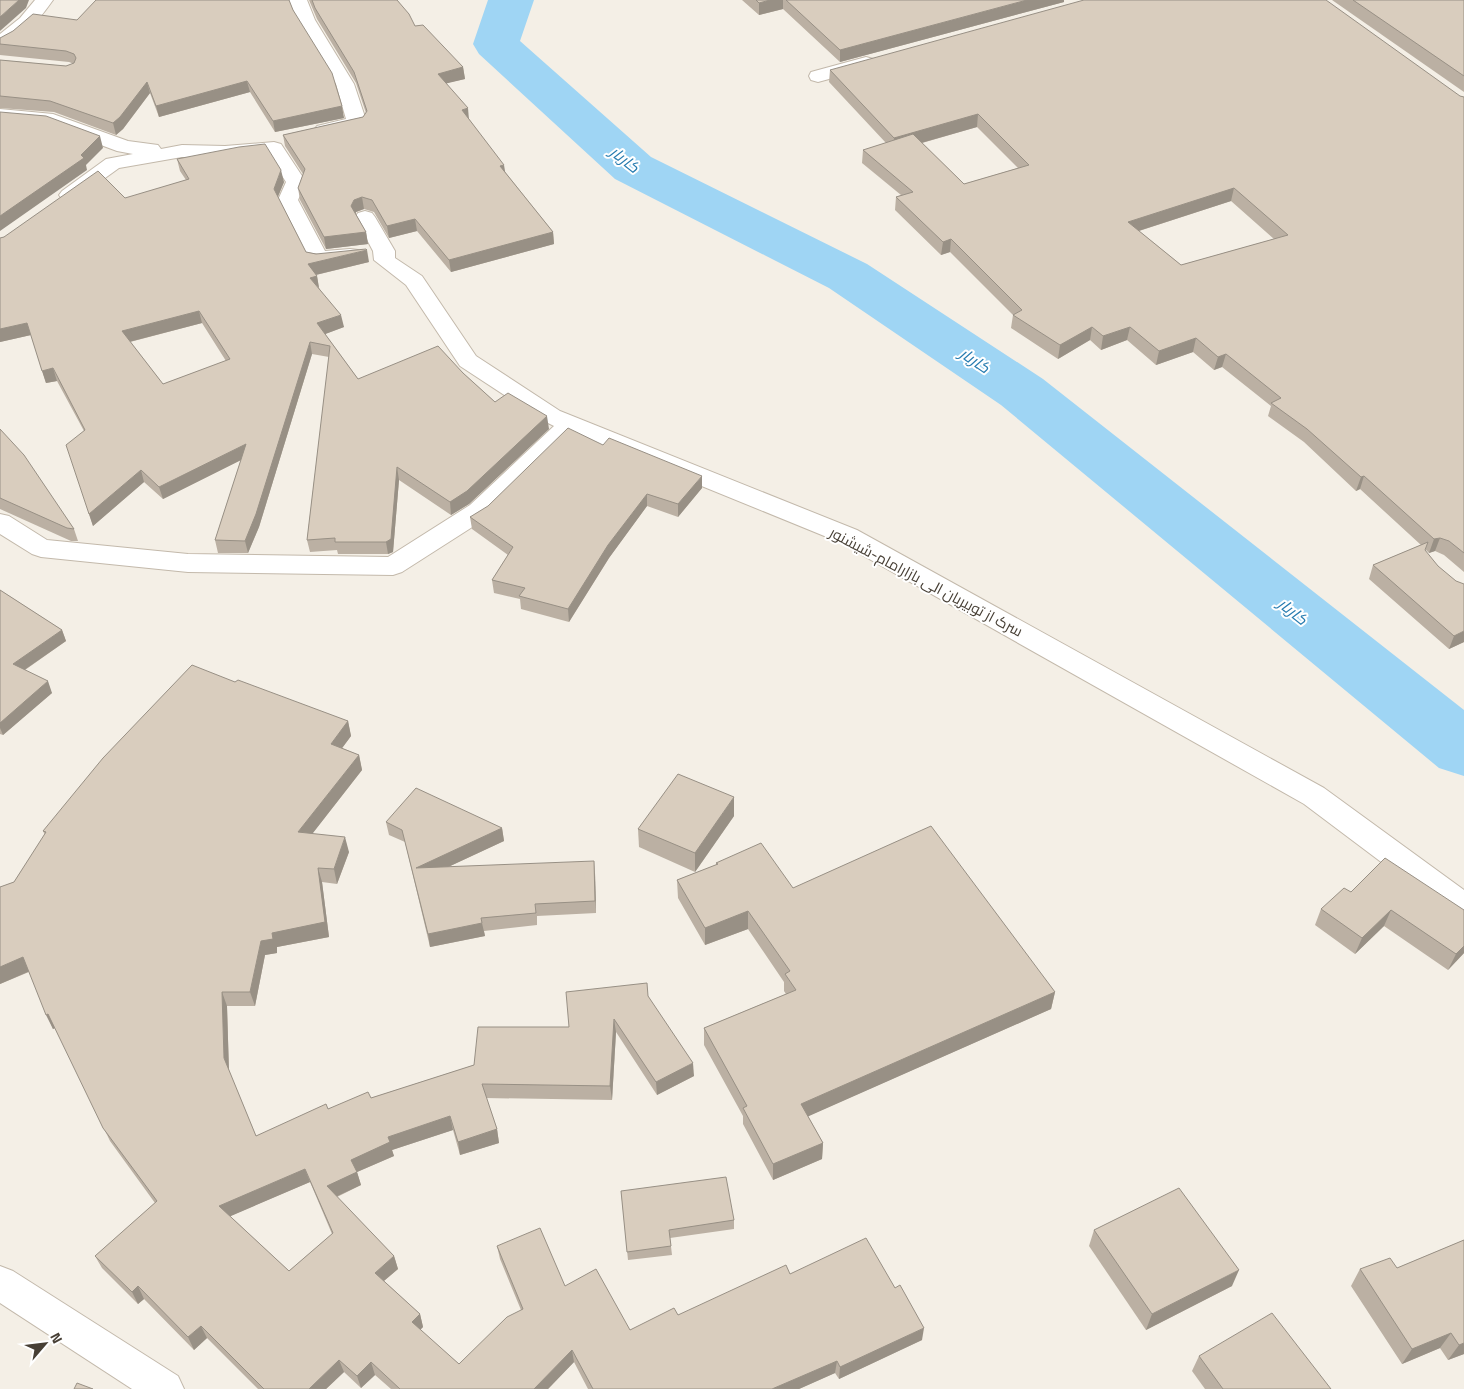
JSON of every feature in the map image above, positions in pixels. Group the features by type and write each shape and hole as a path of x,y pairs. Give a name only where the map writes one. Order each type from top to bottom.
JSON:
{"street":[{"path":"0,43 26,22 44,0"},
{"path":"225,152 357,123 345,84 306,20 298,0"},
{"path":"818,76 884,58"},
{"path":"0,115 53,120 98,136 124,148 225,152 274,148 296,182 288,200 318,258 384,251"},
{"path":"50,210 113,163 182,151"},
{"name":"سرک از توبیریان الی بازارامام-شیشنور","path":"365,217 384,251 385,260 414,281 468,361 552,416 848,536 1314,796 1464,907"},
{"path":"0,522 42,548 188,563 394,566 479,511 570,423"},
{"path":"0,1283 165,1389"}],"building":[{"path":"0,0 19,0 0,17"},
{"path":"96,0 289,0 293,10 332,73 342,106 273,121 247,81 156,106 147,82 120,117 113,123 50,101 0,96 0,60 66,66 74,63 76,58 74,54 66,51 0,44 0,38 13,31 33,14 77,20"},
{"path":"312,0 397,0 409,14 415,26 423,25 463,67 438,74 468,108 462,110 504,165 500,166 553,232 449,260 415,219 387,226 372,200 362,197 354,200 351,206 366,232 324,237 298,188 305,169 283,135 363,117 367,111 354,72"},
{"path":"756,0 770,0 759,3"},
{"path":"786,0 1027,0 840,50"},
{"path":"1084,0 1326,0 1464,97 1464,553 1449,541 1440,538 1434,539 1364,476 1361,477 1307,429 1271,403 1281,398 1226,354 1218,357 1196,338 1159,351 1130,327 1103,336 1092,327 1060,345 1013,315 1022,310 951,239 943,242 896,197 913,192 863,150 913,134 964,184 1029,165 978,114 894,138 830,70","holes":["1234,188 1288,235 1181,265 1128,222"]},
{"path":"1353,0 1464,0 1464,76"},
{"path":"0,112 46,116 100,136 81,155 84,158 0,216"},
{"path":"265,144 281,170 274,189 306,252 316,254 367,250 308,264 317,276 310,278 341,315 317,323 358,379 438,346 463,373 495,402 508,393 547,416 467,491 450,502 397,467 391,539 386,542 335,542 335,538 307,540 330,346 310,342 256,514 245,541 215,540 246,444 159,487 141,470 89,514 66,445 85,430 53,368 42,371 27,323 0,329 0,238 98,171 125,198 189,179 177,159","holes":["199,311 230,359 163,384 122,331"]},
{"path":"568,428 603,445 609,438 702,476 678,504 647,494 608,545 568,609 519,596 525,588 492,580 513,547 470,517 488,506"},
{"path":"0,429 24,455 74,529 67,528 0,498"},
{"path":"1428,542 1425,550 1438,566 1456,581 1464,584 1464,631 1454,636 1373,565"},
{"path":"0,590 62,630 13,664 48,681 0,723"},
{"path":"192,665 348,721 331,744 359,755 298,832 345,837 334,869 318,868 325,922 272,933 273,939 261,941 250,992 222,992 224,1058 256,1136 326,1104 328,1109 368,1092 371,1098 474,1065 478,1027 569,1027 566,992 647,983 648,996 693,1063 656,1082 614,1019 610,1086 482,1084 497,1129 458,1142 450,1116 388,1137 390,1142 351,1160 357,1172 327,1186 394,1256 375,1273 420,1314 412,1322 459,1364 507,1317 523,1309 497,1246 540,1228 565,1286 596,1269 630,1330 674,1308 678,1315 786,1265 790,1274 866,1238 895,1288 900,1285 924,1328 840,1367 837,1361 772,1389 593,1389 572,1350 534,1389 400,1389 371,1362 357,1376 339,1360 309,1389 264,1389 201,1326 188,1337 138,1286 132,1292 95,1256 157,1201 103,1128 48,1014 46,1015 23,957 0,967 0,887 14,882 46,832 43,831 103,758","holes":["305,1169 333,1233 289,1271 219,1206"]},
{"path":"678,774 734,797 695,853 638,829"},
{"path":"416,788 502,828 416,868 594,861 595,901 535,904 536,913 481,918 482,923 428,934 402,830 386,822"},
{"path":"931,826 1055,992 801,1104 823,1143 773,1164 743,1108 747,1106 704,1028 796,990 785,974 790,971 748,911 705,928 677,880 718,864 716,863 761,843 793,888"},
{"path":"1385,858 1464,910 1464,946 1456,954 1391,910 1362,938 1321,909 1344,888 1351,892"},
{"path":"726,1177 734,1220 669,1230 671,1246 627,1252 621,1191"},
{"path":"1179,1188 1239,1270 1152,1314 1094,1230"},
{"path":"1464,1240 1464,1343 1459,1345 1451,1333 1412,1349 1360,1269 1390,1258 1397,1268"},
{"path":"1272,1313 1331,1389 1223,1389 1199,1356"},
{"path":"77,1383 93,1389 74,1389"}],"waterway":[{"name":"کاربار","path":"511,0 496,44 633,168 848,276 1022,392 1464,749"}]}
